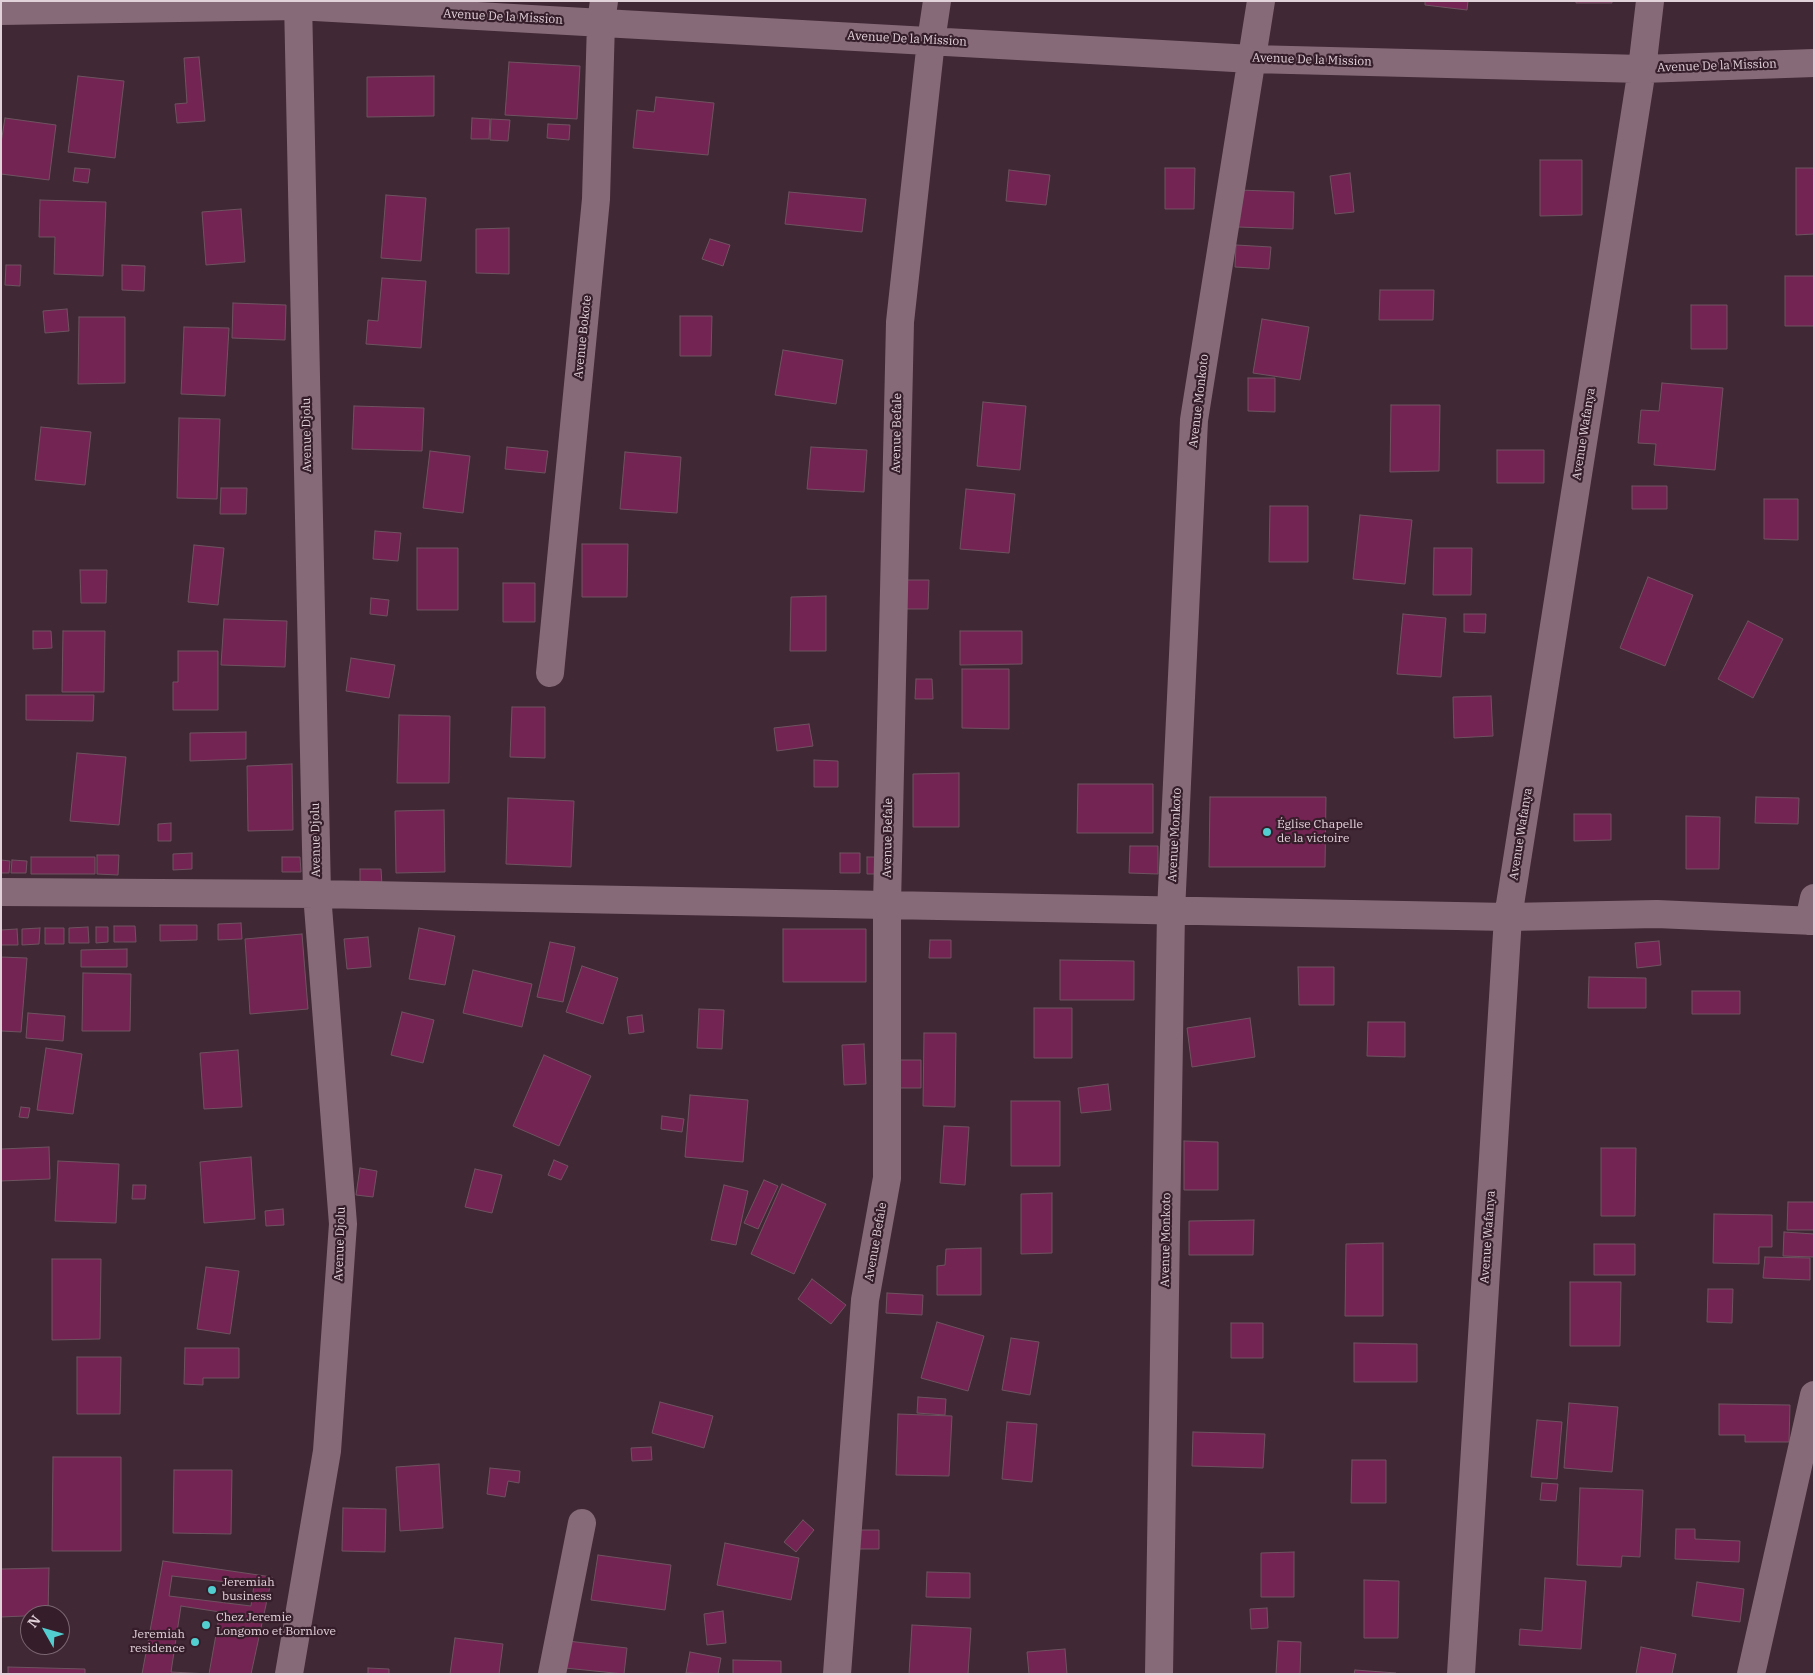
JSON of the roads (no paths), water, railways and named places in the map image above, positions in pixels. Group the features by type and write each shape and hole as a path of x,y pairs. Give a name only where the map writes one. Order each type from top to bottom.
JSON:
{"street":[{"name":"Avenue Befale","path":"837,1674 865,1300 887,1178 887,905 900,322 937,1"},
{"name":"Avenue Monkoto","path":"1159,1674 1171,910 1194,420 1261,1"},
{"name":"Avenue Wafanya","path":"1461,1674 1508,917 1642,69 1650,1"},
{"name":"Avenue De la Mission","path":"1,11 298,3 603,12 931,40 1252,59 1642,69 1814,63"},
{"name":"Avenue Djolu","path":"289,1674 328,1451 343,1224 317,894 298,3"},
{"name":"Avenue Bokote","path":"550,673 596,198 603,12"},
{"path":"1,892 317,894 1508,917 1812,913"},
{"path":"1751,1674 1814,1395"},
{"path":"552,1674 582,1523"}],"place":[{"name":"Église Chapelle de la victoire","path":"1267,832"},
{"name":"Jeremiah business","path":"212,1590"},
{"name":"Chez Jeremie Longomo et Bornlove","path":"206,1625"},
{"name":"Jeremiah residence","path":"195,1642"}]}
